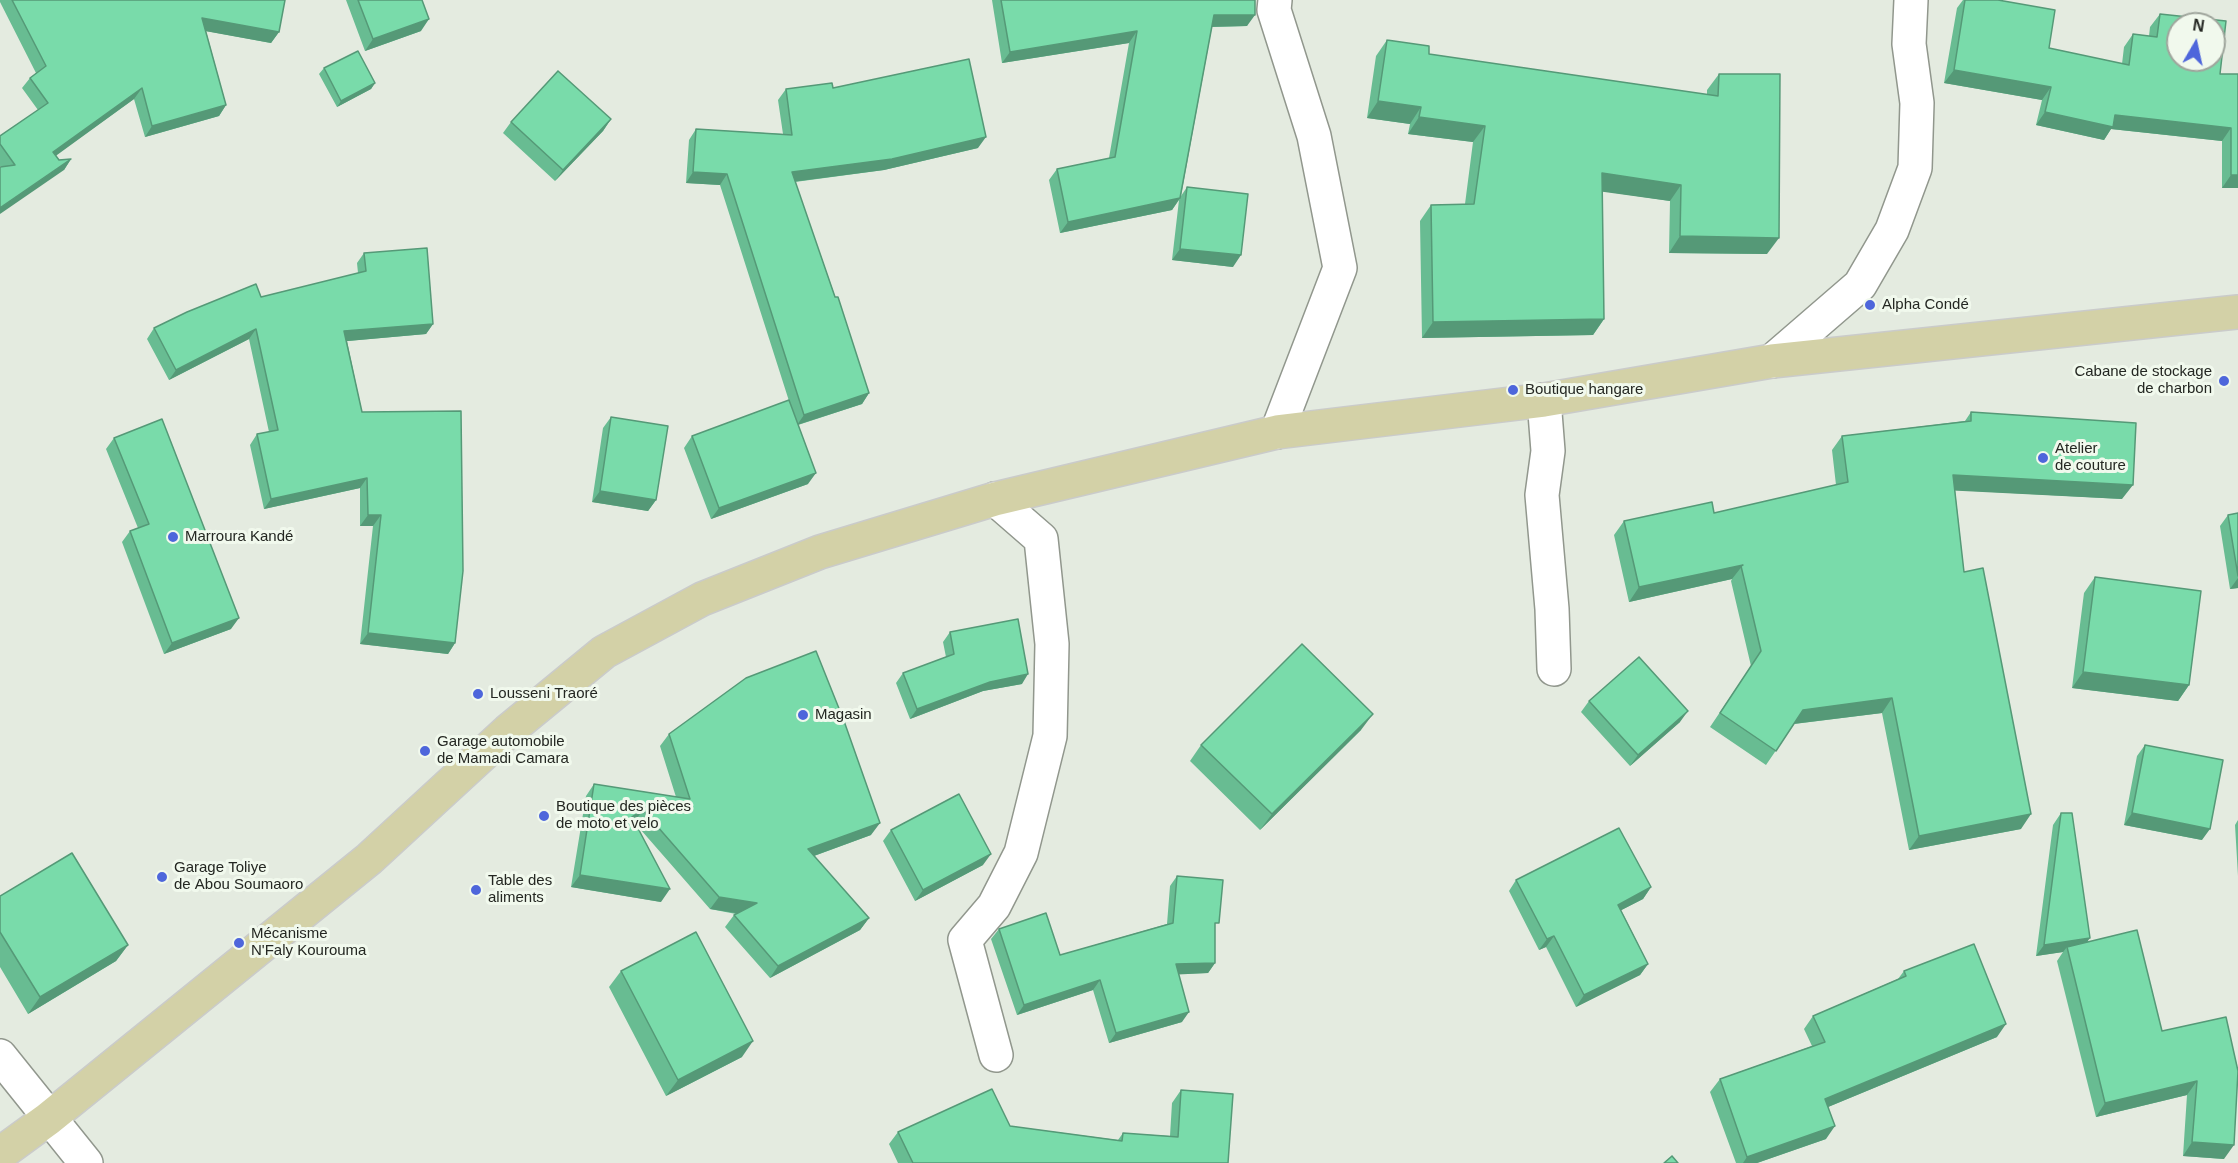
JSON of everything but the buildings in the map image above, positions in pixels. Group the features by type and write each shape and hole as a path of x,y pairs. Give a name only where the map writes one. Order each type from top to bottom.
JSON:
{"main road":[{"path":"0,1154 48,1119 369,859 508,731 604,652 702,599 809,556 995,499 1277,432 1544,400 1772,361 2238,312"}],"street":[{"path":"1772,361 1860,285 1892,230 1915,168 1917,103 1908,44 1911,0"},
{"path":"1277,3 1314,136 1340,268 1277,432"},
{"path":"1544,400 1548,451 1542,495 1552,609 1554,669"},
{"path":"995,499 1041,539 1052,644 1050,736 1022,853 993,906 965,940 996,1055"},
{"path":"0,1056 48,1119 86,1163"}],"place":[{"name":"Alpha Condé","path":"1870,305"},
{"name":"Cabane de stockage de charbon","path":"2224,381"},
{"name":"Boutique hangare","path":"1513,390"},
{"name":"Atelier de couture","path":"2043,458"},
{"name":"Marroura Kandé","path":"173,537"},
{"name":"Lousseni Traoré","path":"478,694"},
{"name":"Magasin","path":"803,715"},
{"name":"Garage automobile de Mamadi Camara","path":"425,751"},
{"name":"Boutique des pièces de moto et velo","path":"544,816"},
{"name":"Garage Toliye de Abou Soumaoro","path":"162,877"},
{"name":"Table des aliments","path":"476,890"},
{"name":"Mécanisme N'Faly Kourouma","path":"239,943"}]}
